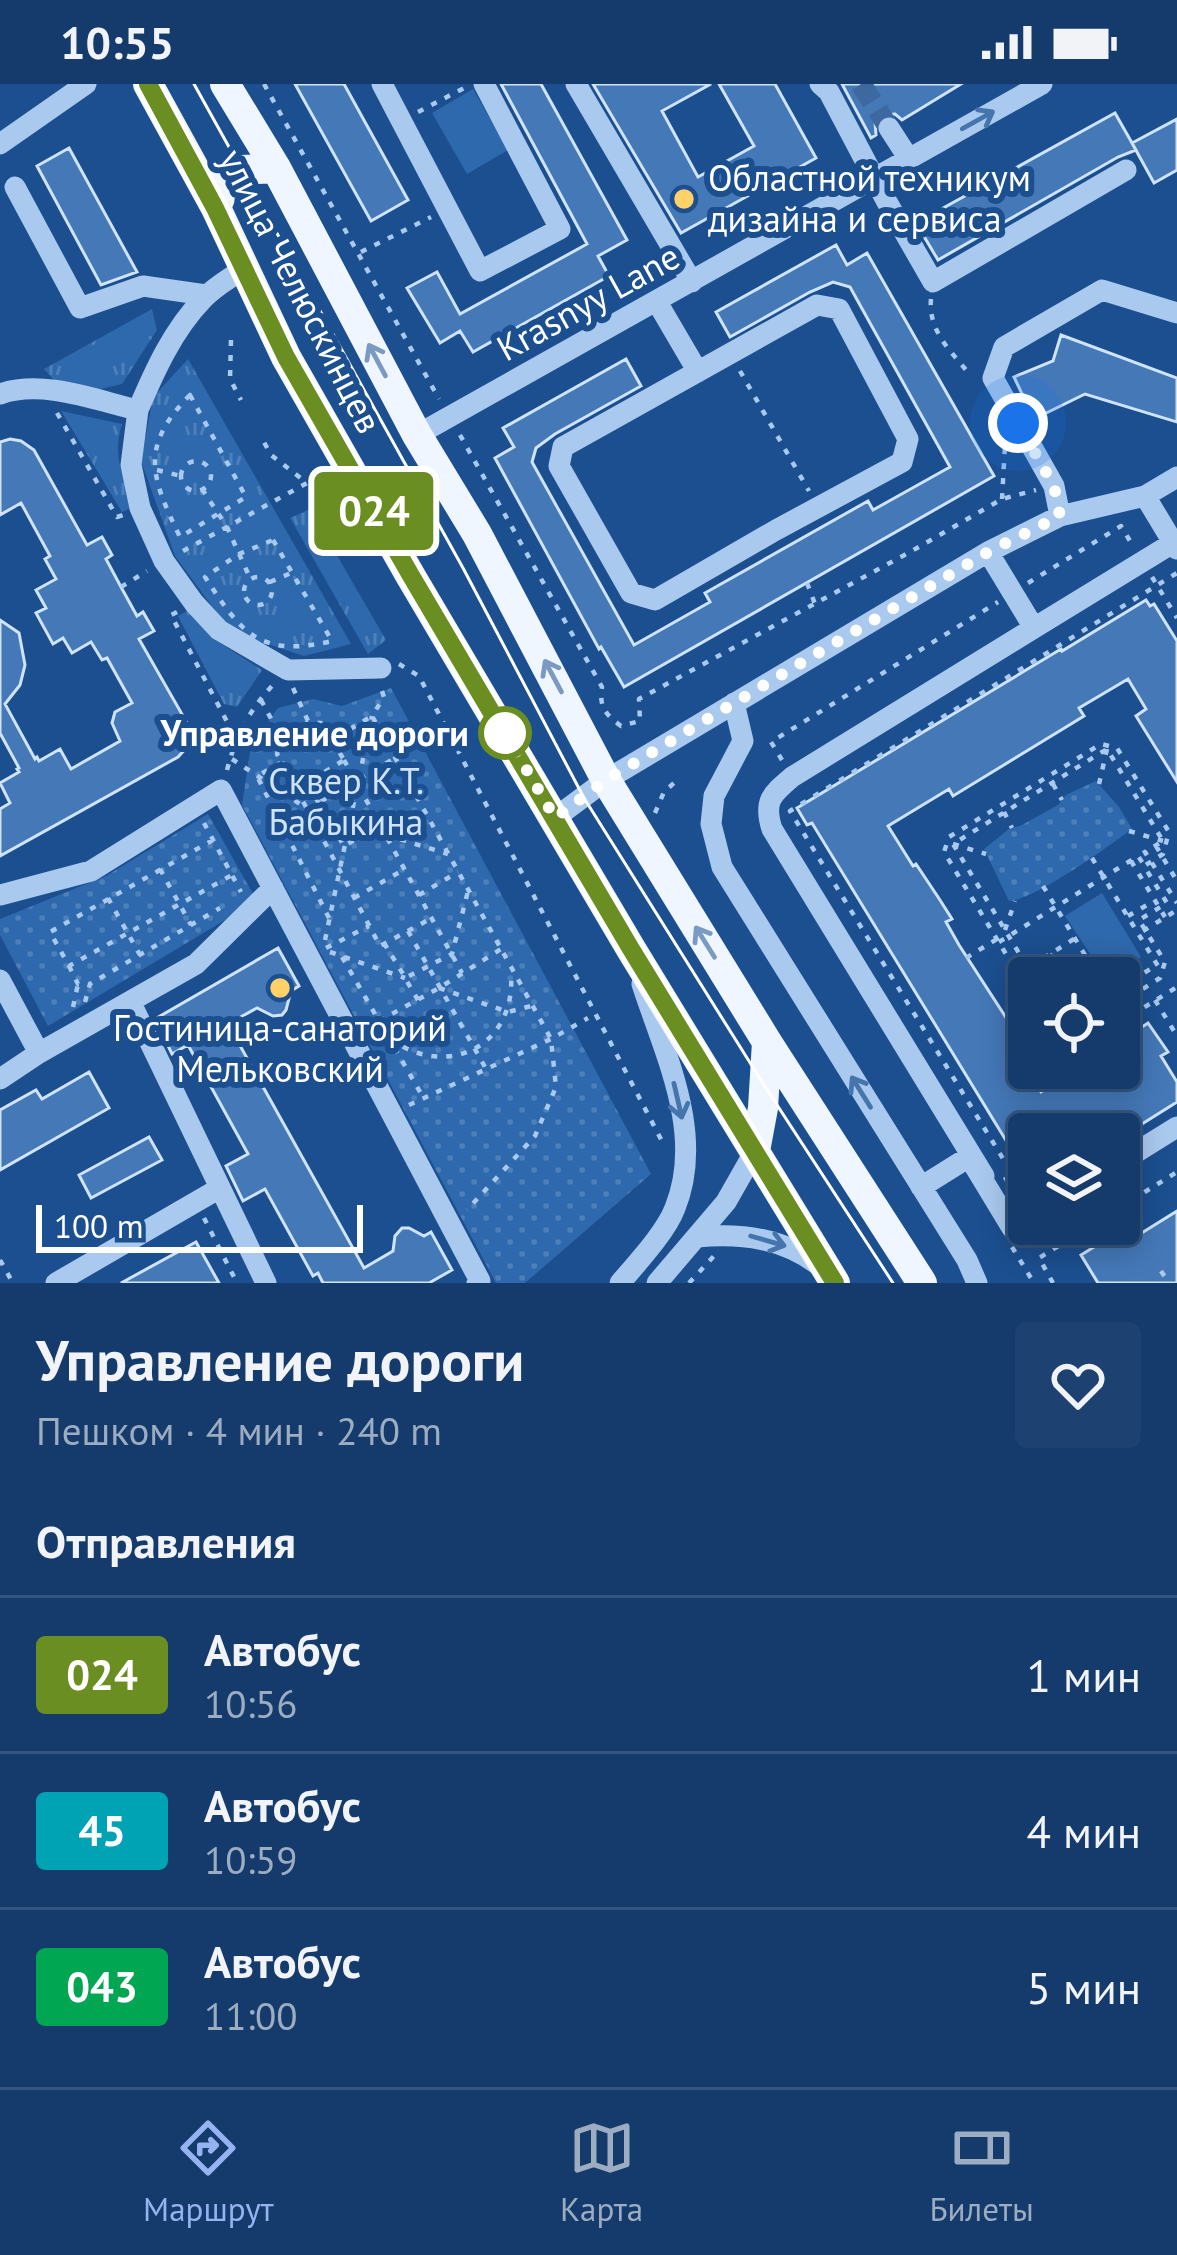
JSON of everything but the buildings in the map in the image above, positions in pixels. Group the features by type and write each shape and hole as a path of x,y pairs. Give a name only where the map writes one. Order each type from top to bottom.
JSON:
{"main road":[{"name":"улица Челюскинцев","path":"148,84 215,208 286,357 389,537 631,949 833,1279"},
{"name":"улица Челюскинцев","path":"225,84 276,168 417,435 477,534 606,780 766,1042 922,1283"},
{"path":"215,208 228,177 242,170 276,168"},
{"path":"754,1151 763,1108 766,1042"}],"street":[{"path":"0,144 86,84"},
{"path":"382,84 480,272 560,230 484,84"},
{"path":"576,84 692,282"},
{"path":"820,84 829,92 933,282 1126,170"},
{"name":"Krasnyy Lane","path":"417,435 1042,84"},
{"path":"889,128 909,159"},
{"path":"15,187 80,308 143,286 206,295"},
{"path":"243,269 206,295 181,325 138,410 131,465 140,508 164,561 219,630 288,670 388,673"},
{"path":"1060,516 1054,486 993,378 1004,346 1102,290 1177,313"},
{"path":"657,302 698,372"},
{"path":"817,305 838,309 908,439 902,462 655,600 632,593 559,466 563,447 730,354 817,305"},
{"path":"0,394 43,389 138,410"},
{"path":"555,818 606,780 988,552 1060,516 1144,496 1177,477"},
{"path":"992,1179 772,829 767,815 770,799 792,777 1175,546 1144,496"},
{"path":"988,552 1034,628"},
{"path":"734,703 742,741 714,796 712,824 722,867 977,1283"},
{"path":"0,896 92,871 221,790 477,1283"},
{"path":"0,1079 196,964 273,888"},
{"path":"620,1283 674,1211 688,1160 676,1089 631,949"},
{"path":"0,980 38,1054"},
{"path":"131,1003 266,1283"},
{"path":"1140,1149 1177,1127"},
{"path":"657,1283 726,1202 754,1151"},
{"path":"922,1189 969,1157 1008,1221"},
{"path":"56,1283 220,1188"},
{"path":"697,1237 756,1236 801,1252 833,1279"}],"path":[{"path":"401,121 471,84"},
{"path":"358,253 447,209"},
{"path":"933,282 929,315 941,340 980,391"},
{"path":"231,340 230,379 241,400"},
{"path":"730,354 818,506"},
{"path":"414,367 424,373"},
{"path":"43,389 117,518 140,508"},
{"path":"190,395 246,497 218,514 180,537 159,493 155,448 171,414 190,395"},
{"path":"999,426 1006,448 1003,499"},
{"path":"122,587 307,483 271,455 260,435"},
{"path":"195,460 210,468 209,483 202,489 188,488 181,476 195,460"},
{"path":"640,721 639,699 1003,499 1054,486"},
{"path":"202,489 227,527 250,578"},
{"path":"806,801 771,742 1121,526 1177,618"},
{"path":"273,541 332,641 306,647 269,644 232,618 206,577 239,554 273,541"},
{"path":"270,582 291,573"},
{"path":"992,1179 1013,1174 790,811 1177,573"},
{"path":"265,576 270,582 274,591 265,604 255,607 246,599 244,590 250,578 265,576"},
{"path":"806,583 815,604"},
{"path":"194,603 172,615 236,737"},
{"path":"243,895 202,821 219,811 236,737 260,699 288,670"},
{"path":"323,950 372,716 384,697 388,673 419,676 667,1151"},
{"path":"260,699 281,737 277,754 380,946 431,918"},
{"path":"297,701 309,722"},
{"path":"332,740 372,716"},
{"path":"372,716 551,1039 556,1087 535,1136 450,1226"},
{"path":"281,737 309,722 321,723 463,973"},
{"path":"282,824 438,733"},
{"path":"966,958 998,940 1007,933 1056,907 1164,839 1169,832 1117,748 1101,744 949,837 944,853 998,940 1008,957"},
{"path":"952,844 1107,749"},
{"path":"1099,784 1107,749"},
{"path":"1107,749 1164,839 1161,855 1148,863"},
{"path":"230,757 308,809"},
{"path":"296,789 344,760"},
{"path":"257,776 282,762"},
{"path":"257,776 329,918"},
{"path":"1053,782 1062,800"},
{"path":"307,783 344,846"},
{"path":"1004,812 1012,828"},
{"path":"344,846 380,825"},
{"path":"1129,831 1177,841"},
{"path":"386,835 448,854"},
{"path":"72,1009 78,984 50,932 213,840"},
{"path":"952,844 986,854"},
{"path":"952,844 1021,957"},
{"path":"1156,846 1177,880"},
{"path":"222,857 232,851"},
{"path":"1142,854 1176,902 1165,917 1142,932"},
{"path":"1092,858 1128,916 1165,962 1160,978 1140,992"},
{"path":"1168,866 1177,860"},
{"path":"1131,861 1165,917"},
{"path":"1148,863 1167,903 1139,920 1162,973"},
{"path":"160,869 191,925"},
{"path":"354,898 405,869"},
{"path":"419,895 458,872"},
{"path":"70,966 232,875"},
{"path":"1043,886 1085,957"},
{"path":"323,950 406,978 452,954 468,891"},
{"path":"108,898 140,955"},
{"path":"1128,916 1154,900"},
{"path":"1007,933 1015,901"},
{"path":"78,984 91,984 226,905"},
{"path":"323,950 369,926"},
{"path":"408,931 486,1068"},
{"path":"1045,957 1075,939"},
{"path":"384,944 418,1000"},
{"path":"379,1021 501,949"},
{"path":"341,956 423,1097 588,1018"},
{"path":"1140,975 1157,965"},
{"path":"390,1040 421,1056 438,1058 475,1048 499,1028 508,1012 511,969"},
{"path":"62,1015 86,1001 91,984"},
{"path":"1140,1010 1177,987"},
{"path":"439,988 508,1012 532,1005"},
{"path":"904,996 912,991"},
{"path":"1155,1000 1177,1036"},
{"path":"1140,1195 1177,1172"},
{"path":"196,1202 237,1283"},
{"path":"1053,1283 1039,1258 1060,1245"},
{"path":"0,1260 13,1283"},
{"path":"1161,1271 1169,1283"}],"green space":[{"path":"473,89 508,150 467,174 432,113"},
{"path":"152,309 157,330 122,384 92,391 60,387 44,369"},
{"path":"188,359 351,644 304,656 231,632 175,556 141,461 153,397"},
{"path":"61,411 122,424 118,456 133,507 122,512"},
{"path":"310,509 386,640 368,654 290,518"},
{"path":"189,610 220,643 262,670 237,707 224,704 178,616"},
{"name":"Сквер К.Т. Бабыкина","path":"391,688 651,1174 525,1283 496,1283 242,805 251,746 278,708 313,699 342,706"},
{"path":"1096,781 1132,829 1053,882 1009,901 984,849 1009,829"},
{"path":"208,814 257,901 48,1026 0,935 0,919 106,876"},
{"path":"1102,893 1141,957 1092,957 1065,916"}],"tunnel":[{"path":"861,84 889,128"}],"tram line":[{"path":"194,84 463,568 584,798 893,1283"}],"bus line":[{"name":"024","path":"148,84 215,208 286,357 410,574 835,1283"}],"place":[{"name":"Областной техникум дизайна и сервиса","path":"684,199"},
{"name":"Управление дороги","path":"505,733"},
{"name":"Гостиница-санаторий Мельковский","path":"280,988"}],"route":[{"path":"505,733 555,818 606,780 734,703 988,552 1060,516 1054,486 1018,423"}]}
